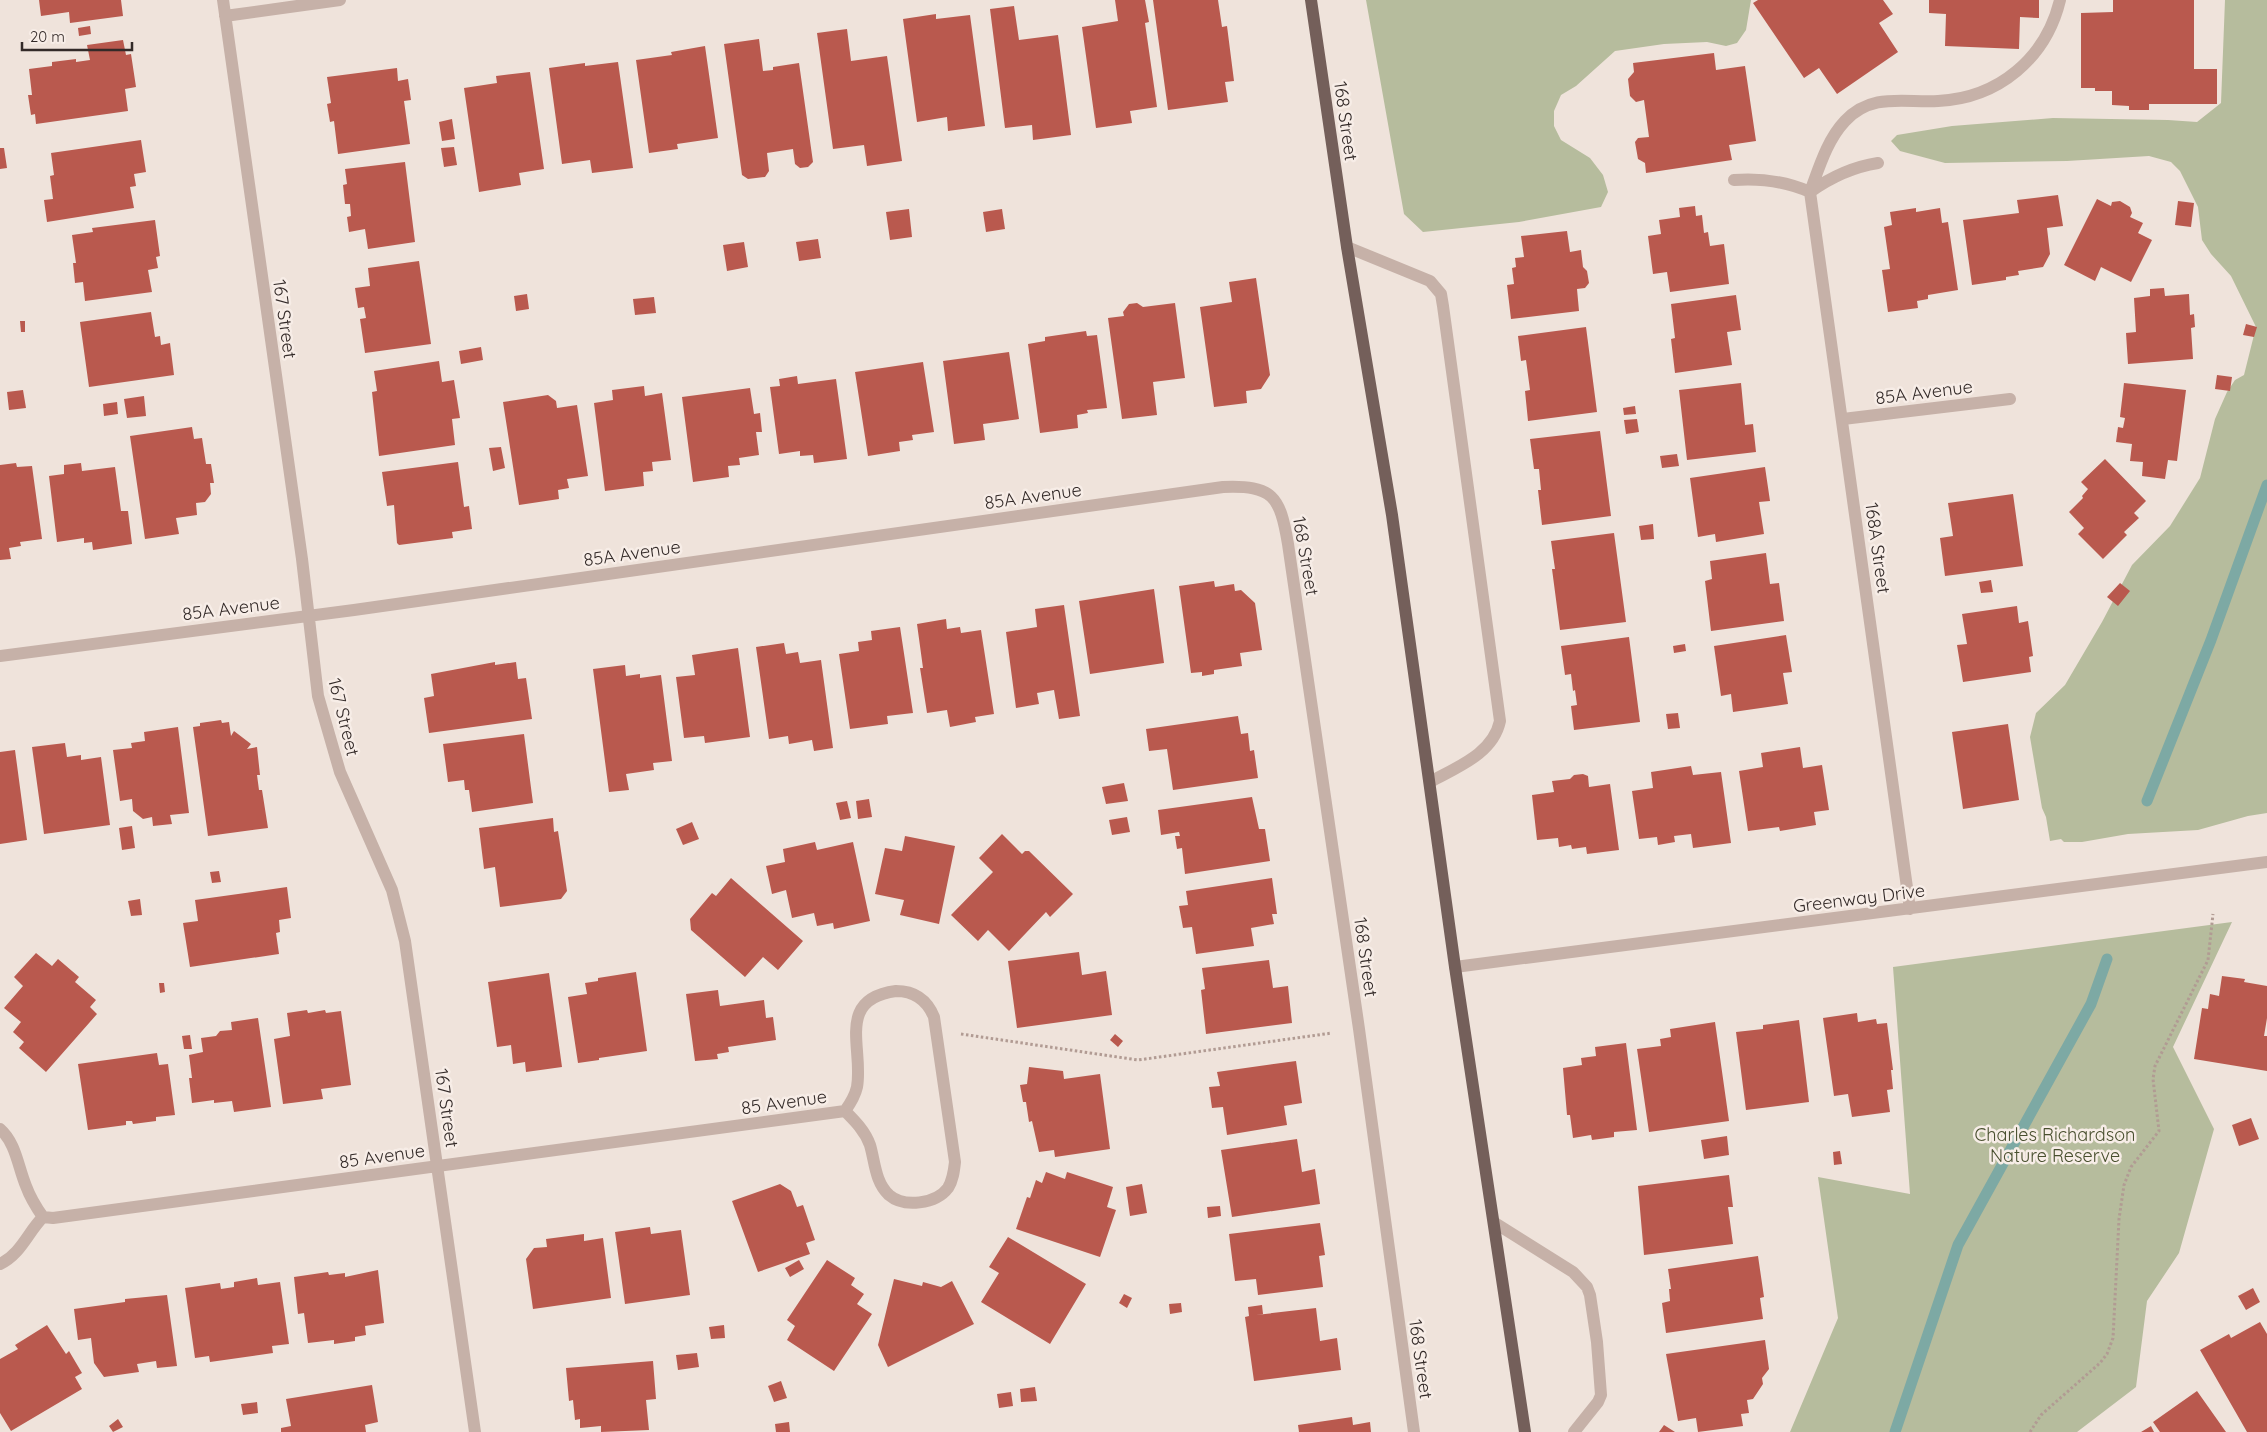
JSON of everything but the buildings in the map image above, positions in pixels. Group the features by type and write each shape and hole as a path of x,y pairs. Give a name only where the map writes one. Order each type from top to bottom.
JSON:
{"main road":[{"name":"168 Street","path":"1312,0 1346,247 1392,514 1455,966 1525,1432"}],"street":[{"name":"167 Street","path":"223,0 302,559 318,696 326,728 346,785 388,878 405,941 475,1432"},
{"path":"225,16 340,0"},
{"path":"1810,192 1830,144 1840,128 1852,115 1868,106 1888,100 1951,100 1981,93 2000,84 2026,63 2042,45 2051,29 2060,0"},
{"path":"1810,192 1842,173 1859,166 1878,163"},
{"path":"1734,180 1753,179 1793,184 1810,192"},
{"name":"168A Street","path":"1810,192 1910,909"},
{"path":"1346,247 1430,280 1438,289 1443,306 1500,721 1495,737 1489,745 1466,762 1430,782"},
{"name":"85A Avenue","path":"1843,419 2010,399"},
{"name":"85A Avenue","path":"0,656 308,615 1223,487 1245,486 1262,489 1268,493"},
{"name":"168 Street","path":"1268,493 1274,498 1284,520 1288,544 1357,1019 1414,1432"},
{"name":"Greenway Drive","path":"1455,966 2267,862"},
{"name":"85 Avenue","path":"896,990 914,994 931,1011 938,1032 955,1162 951,1182 947,1189 936,1197 917,1203 900,1201 893,1198 884,1189 878,1178 867,1139 860,1127 845,1111 857,1086 855,1029 860,1013 866,1003 883,993 896,990"},
{"name":"85 Avenue","path":"43,1217 63,1218 845,1111"},
{"path":"0,1129 10,1143 33,1203 43,1217 19,1250 0,1264"},
{"path":"1495,1223 1573,1272 1587,1287 1597,1342 1600,1395 1598,1402 1574,1432"}],"path":[{"path":"2030,1432 2041,1415 2107,1354 2113,1338 2119,1219 2124,1185 2131,1167 2159,1131 2153,1079 2155,1066 2208,960 2213,914"},
{"path":"960,1034 1138,1060 1332,1033"}],"green space":[{"path":"1366,0 1751,0 1746,30 1737,43 1726,46 1707,42 1664,44 1615,51 1576,86 1561,95 1554,111 1554,126 1561,140 1590,158 1603,175 1608,192 1601,207 1519,222 1423,232 1404,214"},
{"path":"2225,0 2267,0 2267,813 2248,816 2198,830 2128,834 2082,842 2064,842 2061,839 2050,841 2046,817 2042,808 2030,737 2036,713 2065,685 2102,622 2132,565 2170,526 2200,478 2215,419 2227,392 2235,380 2244,375 2256,327 2231,276 2211,254 2202,240 2198,207 2180,171 2171,162 2149,156 2067,161 1945,163 1900,151 1891,141 1897,135 1952,126 2053,118 2197,122 2221,103"},
{"name":"Charles Richardson Nature Reserve","path":"2232,922 2173,1047 2214,1129 2179,1253 2147,1301 2136,1387 2077,1432 1790,1432 1838,1318 1818,1177 1910,1194 1893,967"}],"waterway":[{"path":"2147,801 2211,640 2267,485"},
{"path":"1895,1432 1958,1245 2091,1004 2107,959"}]}
